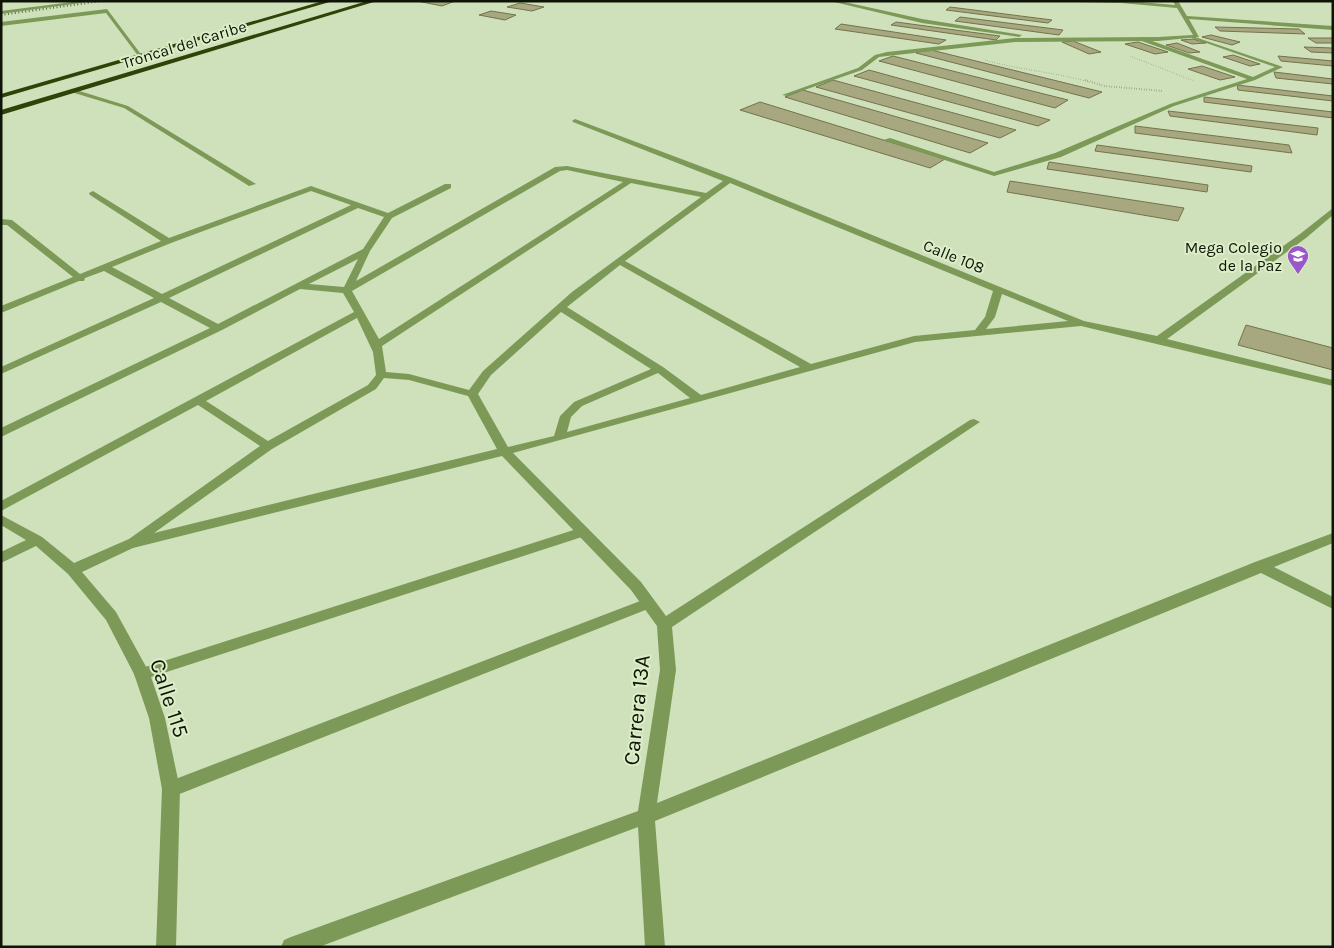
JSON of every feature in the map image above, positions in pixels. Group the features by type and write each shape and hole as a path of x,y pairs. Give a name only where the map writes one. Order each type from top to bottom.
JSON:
{"highway":[{"name":"Troncal del Caribe","path":"1,96 330,1"},
{"name":"Troncal del Caribe","path":"1,112 374,1"}],"street":[{"path":"1,13 94,1"},
{"path":"832,1 922,21 1045,39"},
{"path":"1040,1 1121,2 1179,7"},
{"path":"1175,1 1198,35 1194,37"},
{"path":"1,24 107,11 141,56"},
{"path":"1185,16 1333,28"},
{"path":"785,95 860,69 877,56 956,45 1045,39 1194,37 1280,67 1253,79 1172,105 1058,155 994,174 887,140"},
{"path":"1142,39 1253,79"},
{"path":"73,91 126,107 252,184"},
{"name":"Calle 108","path":"574,121 729,180 1082,323 1160,340 1333,383"},
{"path":"296,286 347,290 551,171 567,168 708,196"},
{"path":"378,344 631,180"},
{"path":"472,394 487,372 560,307 729,180"},
{"path":"347,290 366,251 389,216 448,186"},
{"path":"1,310 81,279 168,241 311,188 389,216"},
{"path":"93,193 168,241"},
{"path":"1,371 357,205"},
{"path":"1160,340 1302,236 1333,210"},
{"path":"1,222 9,222 81,279"},
{"path":"1,433 218,328 366,251"},
{"path":"619,261 809,368"},
{"path":"106,268 218,328"},
{"path":"73,570 129,544 268,446 372,387 381,375 378,344 358,314 347,290"},
{"path":"977,334 990,317 998,290"},
{"path":"560,307 659,369 699,399"},
{"path":"1,507 358,314"},
{"path":"129,544 559,438 809,368 864,355 914,339 1082,323"},
{"path":"559,438 566,416 571,409 659,369"},
{"path":"381,375 409,377 472,394 504,451 636,586 664,625 974,422"},
{"path":"197,400 268,446"},
{"name":"Calle 115","path":"1,518 37,540 73,570 111,616 142,674 157,718 171,788 166,947"},
{"path":"142,674 583,532"},
{"path":"291,947 646,816 1333,538"},
{"path":"1,558 37,540"},
{"path":"1260,566 1333,604"},
{"path":"171,788 648,603"},
{"name":"Carrera 13A","path":"655,947 646,816 668,670 664,625"}],"path":[{"path":"956,45 972,57 1008,67 1070,76 1104,86 1165,91"},
{"path":"1123,53 1216,90"}],"building":[{"path":"417,1 455,1 442,6"},
{"path":"520,3 544,7 532,11 507,7"},
{"path":"950,7 1052,20 1048,23 946,10"},
{"path":"491,11 516,15 505,20 479,15"},
{"path":"960,17 1063,30 1059,35 955,21"},
{"path":"896,22 1000,36 996,40 891,25"},
{"path":"841,24 946,40 939,44 835,29"},
{"path":"1215,27 1299,29 1305,34 1220,31"},
{"path":"1211,35 1240,42 1232,45 1202,37"},
{"path":"1308,38 1333,38 1333,43 1316,43"},
{"path":"1193,39 1206,43 1192,44 1181,40"},
{"path":"1073,41 1101,52 1089,54 1062,42"},
{"path":"1138,42 1168,52 1155,54 1125,44"},
{"path":"1177,43 1200,52 1189,53 1166,45"},
{"path":"1304,47 1333,48 1333,53 1311,52"},
{"path":"927,49 1102,92 1089,98 916,53"},
{"path":"1233,55 1260,64 1250,66 1223,57"},
{"path":"893,56 1068,100 1055,108 879,61"},
{"path":"1278,56 1333,61 1333,66 1281,61"},
{"path":"1202,66 1235,77 1220,80 1188,69"},
{"path":"869,70 1050,120 1038,126 854,76"},
{"path":"1274,72 1333,79 1333,84 1276,78"},
{"path":"833,80 1016,130 1000,138 816,87"},
{"path":"1237,85 1333,96 1333,101 1238,90"},
{"path":"803,90 988,143 970,153 785,97"},
{"path":"1204,97 1333,112 1333,118 1204,102"},
{"path":"760,102 945,159 930,168 740,110"},
{"path":"1168,111 1318,128 1317,135 1170,116"},
{"path":"1135,126 1289,145 1292,153 1135,133"},
{"path":"1097,145 1252,166 1251,172 1095,151"},
{"path":"1049,162 1208,185 1207,192 1047,169"},
{"path":"1010,181 1184,208 1178,221 1007,192"},
{"path":"1246,325 1333,348 1333,370 1238,345"}],"railway":[{"path":"1,15 102,1"}],"place":[{"name":"Mega Colegio de la Paz","path":"1298,275"}]}
